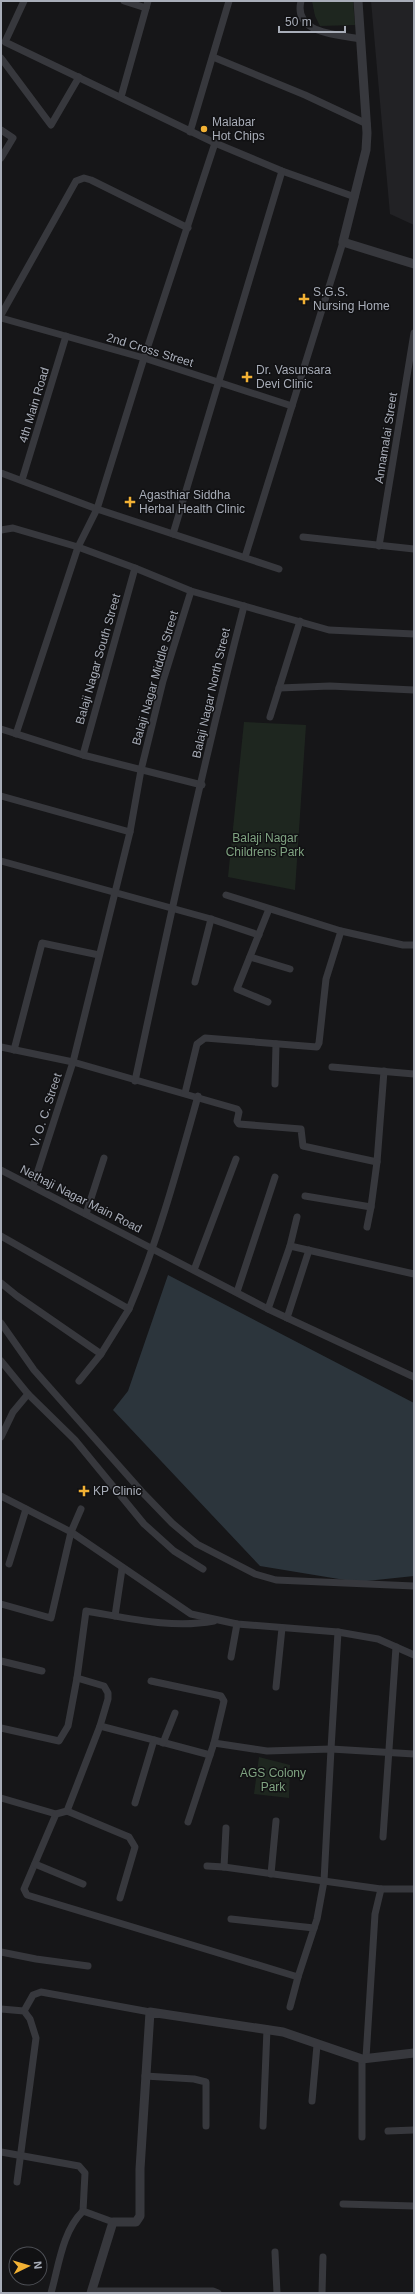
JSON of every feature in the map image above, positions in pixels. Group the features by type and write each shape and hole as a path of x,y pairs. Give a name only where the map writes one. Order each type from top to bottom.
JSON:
{"street":[{"path":"1,49 24,1"},
{"path":"121,97 147,5 124,1"},
{"path":"190,132 229,1"},
{"path":"301,1 298,11 301,18 310,28 360,39"},
{"path":"245,557 343,242 366,150 367,124 358,1"},
{"path":"5,42 121,97 190,132 282,172 355,197"},
{"path":"212,57 305,94 367,124"},
{"path":"1,58 50,124 79,77"},
{"path":"1,130 13,138 1,158"},
{"path":"16,734 78,547 97,509 144,358 215,143"},
{"path":"173,534 282,172"},
{"path":"1,316 76,181 79,179 91,180 188,228"},
{"path":"343,242 414,264"},
{"name":"2nd Cross Street","path":"1,316 144,358 292,406"},
{"name":"Annamalai Street","path":"379,546 414,333"},
{"name":"4th Main Road","path":"22,480 66,336"},
{"path":"1,473 97,509 279,569"},
{"path":"1,530 13,528 78,547 135,568 191,592 329,630 414,634"},
{"path":"303,537 414,549"},
{"name":"Balaji Nagar South Street","path":"83,755 135,568"},
{"name":"Balaji Nagar Middle Street","path":"114,892 130,832 141,770 163,681 191,592"},
{"name":"Balaji Nagar North Street","path":"134,1081 172,908 202,785 213,727 244,606"},
{"path":"270,717 300,621"},
{"path":"279,688 330,686 414,690"},
{"path":"1,729 83,755 202,785"},
{"path":"1,796 130,832"},
{"path":"1,861 211,919 259,935"},
{"name":"V. O. C. Street","path":"33,1186 73,1062 114,892"},
{"path":"226,895 341,931 403,945 414,945"},
{"path":"268,1002 237,989 269,909"},
{"path":"195,982 211,919"},
{"path":"185,1093 198,1044 205,1038 313,1048 319,1045 326,979 341,931"},
{"path":"14,1050 42,943 99,955"},
{"path":"250,957 290,969"},
{"path":"275,1084 276,1044"},
{"path":"1,1046 73,1062 134,1081 198,1096 237,1109 239,1112 237,1121 239,1124 301,1129 302,1146 377,1162"},
{"path":"332,1067 414,1074"},
{"path":"367,1227 377,1162 384,1071"},
{"path":"79,1381 101,1354 128,1309 151,1248 181,1158 198,1096"},
{"path":"86,1214 104,1158"},
{"path":"194,1270 236,1159"},
{"name":"Nethaji Nagar Main Road","path":"1,1170 268,1309 414,1376"},
{"path":"237,1292 274,1177"},
{"path":"305,1196 371,1207"},
{"path":"268,1309 290,1246 297,1217"},
{"path":"1,1236 128,1309"},
{"path":"290,1246 414,1274"},
{"path":"287,1318 309,1250"},
{"path":"1,1283 17,1296 101,1354"},
{"path":"1,1323 34,1370 144,1494 197,1544 255,1574 276,1580 414,1586"},
{"path":"1,1361 28,1394 75,1440 144,1524 174,1551 203,1570"},
{"path":"1,1437 14,1412 28,1394"},
{"path":"1,1496 71,1532 122,1569 191,1614 217,1621 237,1624 338,1632 378,1639 414,1655"},
{"path":"9,1564 26,1509"},
{"path":"1,1604 51,1618 71,1532 81,1509"},
{"path":"115,1616 122,1569"},
{"path":"1,1728 59,1741 68,1726 77,1678 86,1612 173,1624 196,1625 217,1621"},
{"path":"231,1657 237,1624"},
{"path":"276,1687 282,1628"},
{"path":"290,2007 314,1928 324,1881 338,1632"},
{"path":"383,1837 396,1647"},
{"path":"1,1661 42,1671"},
{"path":"67,1811 100,1726 108,1699 104,1686 77,1678"},
{"path":"151,1681 221,1696 224,1701 214,1743 188,1822"},
{"path":"163,1743 175,1713"},
{"path":"100,1726 210,1755"},
{"path":"136,1803 154,1740"},
{"path":"214,1743 267,1751 331,1749 414,1754"},
{"path":"1,1798 56,1814 67,1811 129,1837 134,1842 135,1847 120,1898"},
{"path":"56,1814 24,1889 30,1896 111,1922 138,1927 208,1951 298,1977"},
{"path":"271,1874 276,1821"},
{"path":"224,1867 226,1828"},
{"path":"35,1864 83,1884"},
{"path":"207,1866 224,1867 381,1889 414,1889"},
{"path":"362,2137 364,2059 375,1914 381,1889"},
{"path":"231,1919 314,1928"},
{"path":"1,1952 36,1959 88,1966"},
{"path":"24,2011 33,1995 41,1992 150,2012 284,2032 317,2045 364,2059 414,2053"},
{"path":"1,2009 24,2011 30,2019 36,2038 18,2182"},
{"path":"83,2211 113,2222 136,2222 140,2216 145,2076 150,2012"},
{"path":"263,2126 267,2029"},
{"path":"312,2101 317,2045"},
{"path":"145,2076 194,2079 206,2082 206,2126"},
{"path":"388,2131 414,2130"},
{"path":"1,2152 79,2166 85,2173 83,2211 74,2220 68,2232 51,2293"},
{"path":"343,2204 414,2206"},
{"path":"113,2222 91,2292 170,2292 213,2290 218,2293"},
{"path":"275,2252 277,2293"},
{"path":"322,2293 323,2256"}],"shaded area":[{"path":"371,1 414,1 414,225 390,214"},
{"path":"168,1275 414,1403 414,1576 357,1582 260,1566 113,1410 128,1391"}],"green space":[{"path":"312,1 353,1 355,25 320,26 315,16"},
{"name":"Balaji Nagar Childrens Park","path":"244,722 306,725 295,890 228,877"},
{"name":"AGS Colony Park","path":"259,1757 290,1765 289,1798 254,1794"}],"place":[{"name":"Malabar Hot Chips","path":"204,129"},
{"name":"S.G.S. Nursing Home","path":"304,299"},
{"name":"Dr. Vasunsara Devi Clinic","path":"247,377"},
{"name":"Agasthiar Siddha Herbal Health Clinic","path":"130,502"},
{"name":"KP Clinic","path":"84,1491"}]}
